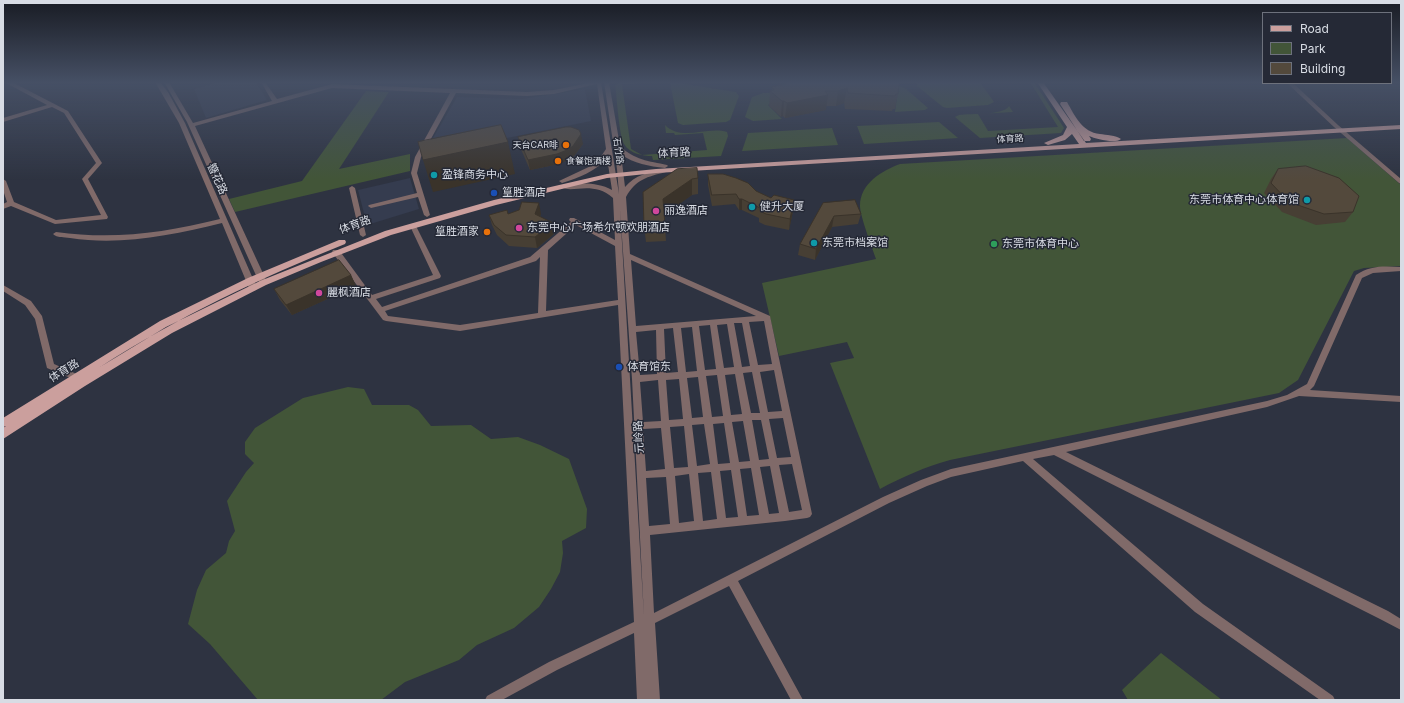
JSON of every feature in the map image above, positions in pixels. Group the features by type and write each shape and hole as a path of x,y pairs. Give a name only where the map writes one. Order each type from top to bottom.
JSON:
{"main road":[{"path":"1066,115 1086,143"},
{"path":"1068,115 1075,127 1095,136 1117,139"},
{"name":"体育路","path":"3,423 164,324 363,235 491,197 563,184 617,172 1339,128 1401,122"},
{"path":"1048,143 1065,138 1075,127"},
{"name":"体育路","path":"665,169 1048,143 1086,143 1117,139 1339,128 1401,127"},
{"name":"体育路","path":"3,434 136,349 256,282 388,233 563,184"}],"street":[{"path":"3,120 20,115"},
{"path":"3,181 11,203 55,222 105,217 85,179 99,163 68,115"},
{"name":"簪花路","path":"177,115 224,220 256,282"},
{"name":"簪花路","path":"186,115 256,282"},
{"path":"191,126 231,115"},
{"path":"427,215 414,173 418,157 441,115"},
{"name":"石竹路","path":"603,115 609,148 617,172"},
{"name":"石竹路","path":"612,115 616,146 617,172"},
{"path":"1325,115 1401,182"},
{"path":"616,146 627,157 665,169"},
{"path":"563,184 592,169 605,158 609,148"},
{"path":"563,184 597,185 619,197 638,178 665,169"},
{"name":"元岭路","path":"617,172 627,255 636,379 654,700"},
{"path":"352,188 363,235"},
{"path":"371,206 421,194"},
{"name":"元岭路","path":"619,197 619,245 643,700"},
{"path":"3,207 11,203"},
{"path":"56,234 73,237 146,236 179,231 224,220"},
{"path":"380,310 533,258 544,250 574,221 619,245"},
{"path":"371,298 437,276 413,226"},
{"path":"542,315 544,250"},
{"path":"336,252 386,318 460,328 622,302"},
{"path":"627,255 767,318"},
{"path":"491,700 553,666 650,620 886,500 950,473 1267,404 1286,399 1300,393 1310,386 1359,277 1364,272 1371,270 1401,269"},
{"path":"3,288 28,303 39,318 50,366 76,378"},
{"path":"632,329 767,318"},
{"path":"644,531 807,514 767,318"},
{"path":"745,320 785,517"},
{"path":"730,321 765,519"},
{"path":"713,322 742,521"},
{"path":"695,323 722,523"},
{"path":"677,325 700,526"},
{"path":"660,327 662,377 675,528"},
{"path":"636,379 777,367"},
{"path":"1300,393 1401,399"},
{"path":"639,426 787,414"},
{"path":"1055,451 1384,615 1401,625"},
{"path":"1024,457 1199,608 1329,700"},
{"path":"641,476 796,460"},
{"path":"732,579 797,700"}],"shaded area":[{"path":"205,115 217,115 206,118"},
{"path":"447,115 590,115 591,121 423,155"},
{"path":"410,178 419,209 367,225 358,190"}],"green space":[{"path":"349,115 374,115 339,169 410,154 410,171 235,212 229,199 302,181"},
{"path":"618,115 626,115 631,149 642,155 707,150 703,133 675,135 674,133 666,133 665,125 672,130 679,132 719,131 727,132 728,136 721,156 653,160 652,156 645,156 641,155 633,152 624,144"},
{"path":"676,115 732,115 730,120 726,122 683,125 678,123"},
{"path":"746,115 778,115 782,119 753,121 745,117"},
{"path":"959,115 978,115 988,131 1058,127 1050,115 1055,115 1064,128 1061,133 980,138 955,117"},
{"path":"939,122 958,138 864,144 857,126"},
{"path":"832,128 838,145 742,151 748,133"},
{"name":"东莞市体育中心","path":"1347,138 1401,185 1401,266 1364,268 1354,271 1298,380 1279,393 950,460 897,480 880,489 830,363 854,358 847,342 779,356 762,283 876,259 862,217 860,206 861,198 868,184 873,179 886,170 900,164"},
{"path":"348,387 364,389 372,405 409,405 418,410 431,426 471,425 491,439 518,437 540,445 569,459 587,509 586,528 562,541 563,553 560,572 539,607 514,628 477,645 459,660 405,682 381,700 258,700 210,644 188,624 197,590 206,570 226,553 229,541 235,531 227,501 246,472 254,463 245,454 245,442 255,428 303,398"},
{"path":"1161,653 1222,700 1128,700 1122,690"}],"building":[{"path":"501,125 508,142 423,160 418,142"},
{"path":"566,127 579,130 581,134 573,146 557,154 528,160 518,137"},
{"name":"东莞市体育中心体育馆","path":"1306,166 1339,178 1359,196 1353,212 1324,214 1289,202 1271,183 1278,169"},
{"path":"697,168 698,178 692,179 663,199 665,225 644,226 643,192 677,169"},
{"path":"708,174 723,174 736,178 748,183 756,191 771,198 774,195 794,200 790,219 766,214 760,211 762,209 739,199 736,194 712,195"},
{"path":"855,200 861,214 834,216 816,249 800,244 823,203"},
{"path":"522,202 539,203 535,214 553,223 535,237 506,235 494,225 489,215 507,210 508,214 519,210"},
{"path":"339,260 351,275 286,305 274,289"}],"place":[{"name":"天台CAR啡","path":"566,145"},
{"name":"食餐饱酒楼","path":"558,161"},
{"name":"盈锋商务中心","path":"434,175"},
{"name":"篁胜酒店","path":"494,193"},
{"name":"东莞市体育中心体育馆","path":"1307,200"},
{"name":"健升大厦","path":"752,207"},
{"name":"丽逸酒店","path":"656,211"},
{"name":"东莞中心广场希尔顿欢朋酒店","path":"519,228"},
{"name":"篁胜酒家","path":"487,232"},
{"name":"东莞市档案馆","path":"814,243"},
{"name":"东莞市体育中心","path":"994,244"},
{"name":"麗枫酒店","path":"319,293"},
{"name":"体育馆东","path":"619,367"}]}
